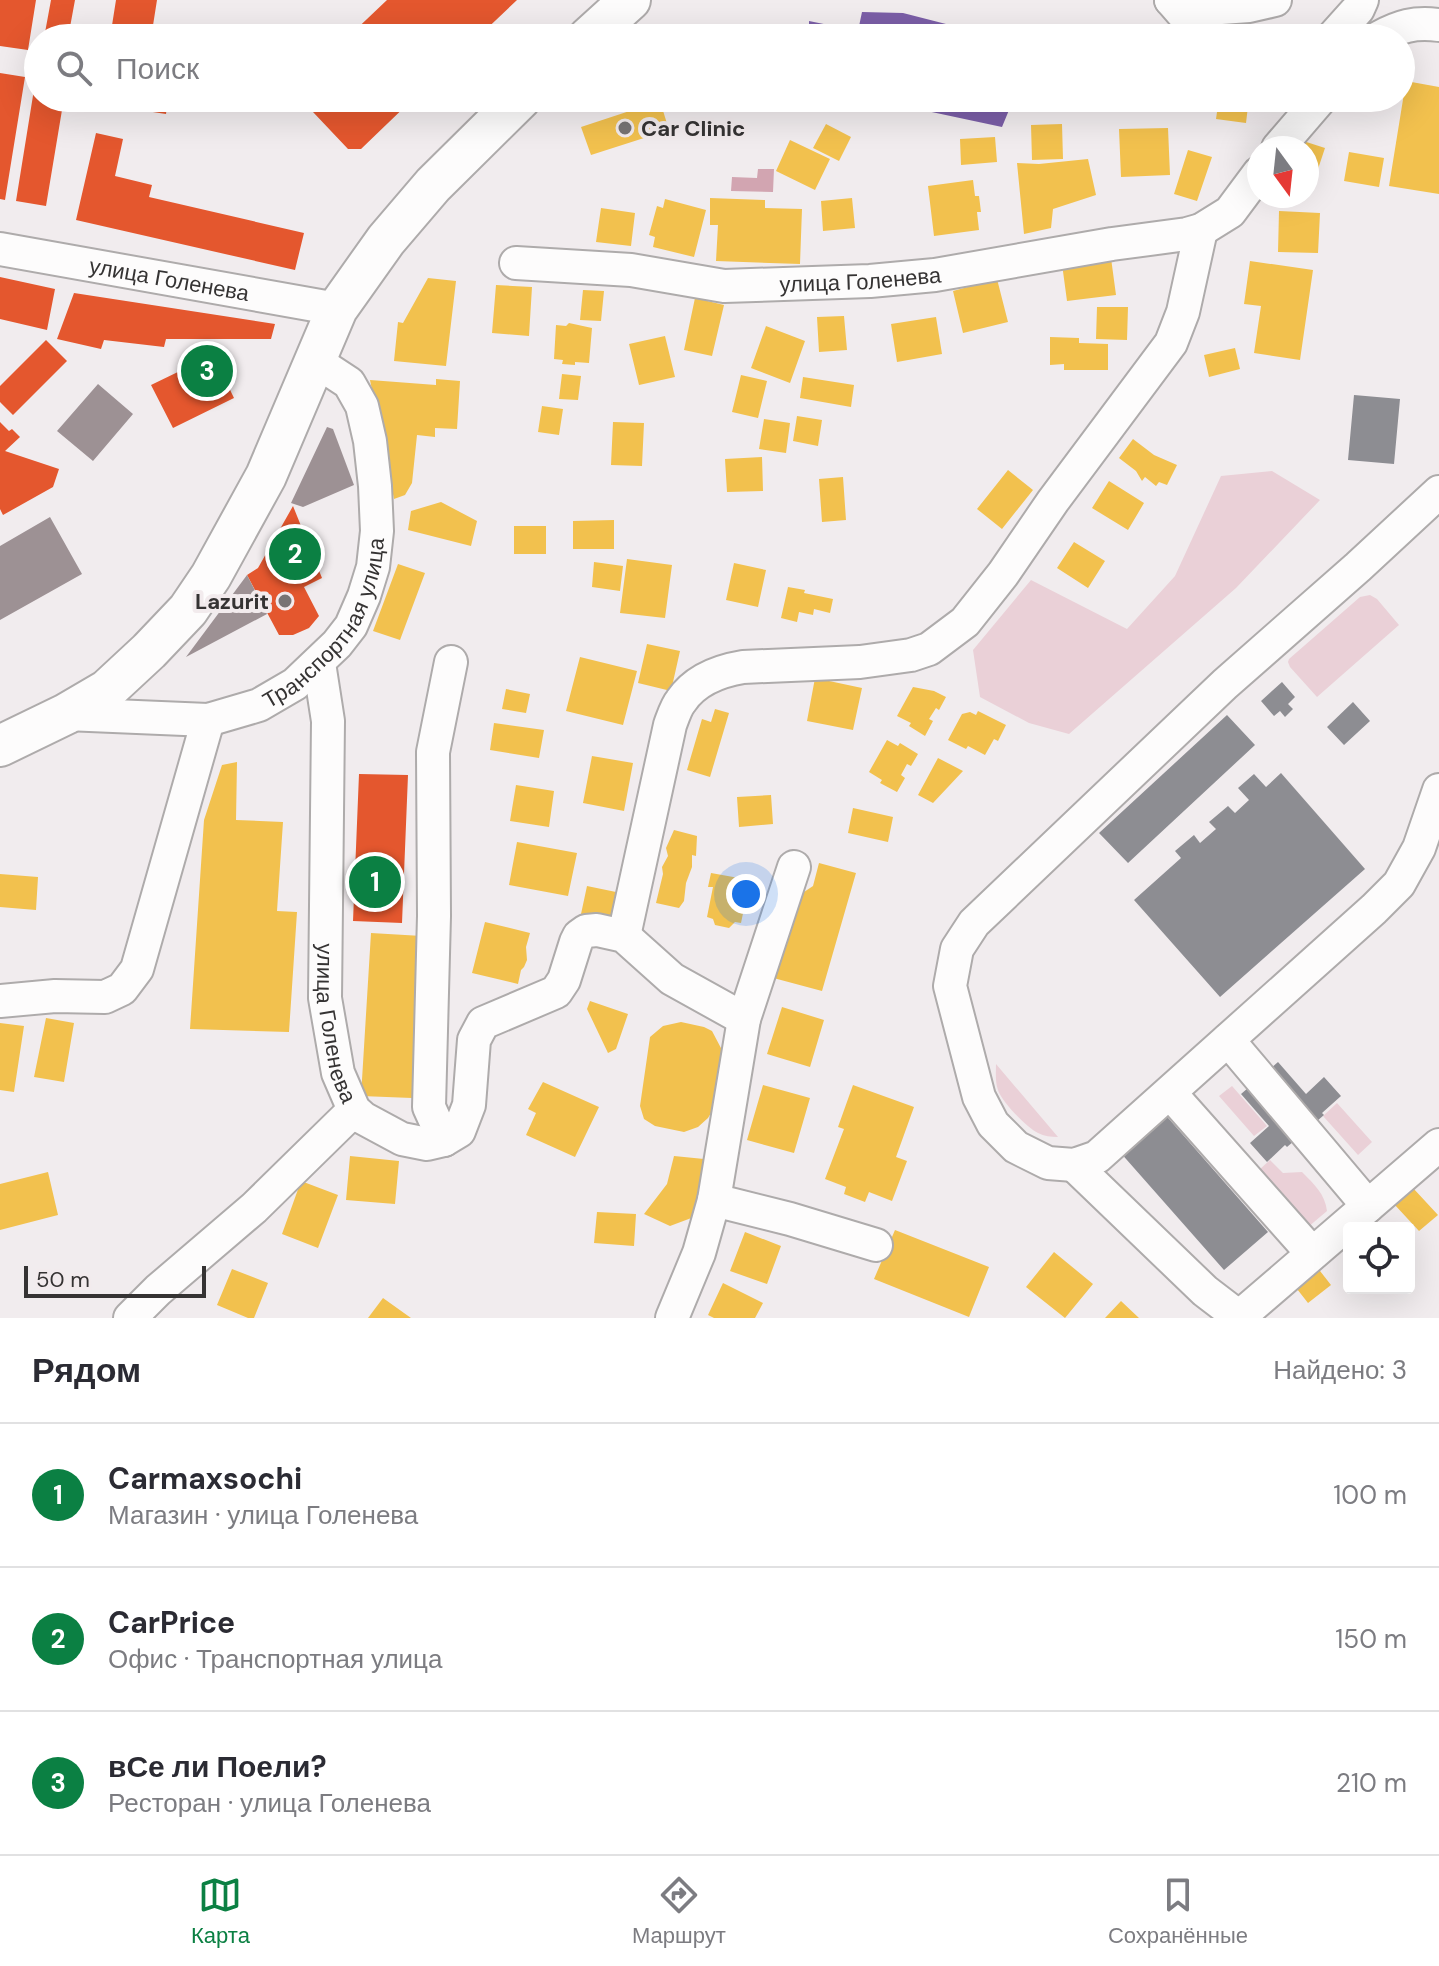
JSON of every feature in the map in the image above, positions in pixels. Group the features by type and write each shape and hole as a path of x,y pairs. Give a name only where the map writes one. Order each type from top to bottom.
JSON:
{"main road":[{"path":"603,24 630,0"},
{"name":"Транспортная улица","path":"0,746 107,690 188,610 211,576 266,476 337,309 386,240 423,196 507,112"}],"street":[{"path":"1171,0 1207,9 1249,6 1275,0"},
{"path":"1171,0 1192,24"},
{"path":"1345,24 1362,0"},
{"path":"1415,24 1439,25"},
{"path":"1288,136 1309,112"},
{"name":"улица Голенева","path":"516,263 631,270 724,286 870,281 935,275 1187,234 1201,230 1230,212 1247,189"},
{"path":"624,936 670,725 680,701 696,684 725,670 860,662 911,655 929,649 965,622 1171,343 1183,312 1201,230"},
{"name":"улица Голенева","path":"0,249 337,309"},
{"name":"Транспортная улица","path":"66,714 208,720 259,705 295,684 319,663 351,626 373,567 377,531 370,441 362,406 349,383 314,360"},
{"path":"1439,492 1191,717 974,923 957,949 950,986 979,1097 993,1124 1016,1147 1048,1163 1074,1165 1097,1157 1399,884 1419,848 1439,790"},
{"path":"451,662 433,752 434,916 429,1107 444,1140 459,1131 469,1105 474,1040 483,1023 556,992 564,980 576,942 586,931 597,930 624,936 672,979 744,1019"},
{"name":"улица Голенева","path":"319,663 328,721 325,998 338,1073 354,1110 371,1123 402,1139 427,1144 444,1140"},
{"path":"0,1001 55,996 105,997 122,989 137,969 208,720"},
{"path":"672,1318 699,1253 714,1200 744,1019 794,867"},
{"path":"1228,1040 1368,1206"},
{"path":"1170,1093 1312,1253"},
{"path":"130,1318 254,1208 354,1110"},
{"path":"1074,1165 1205,1291 1239,1317 1439,1145"},
{"path":"714,1200 876,1245"}],"shaded area":[{"path":"758,169 774,169 773,192 731,191 732,177 757,178"},
{"path":"1272,471 1320,500 1236,588 1069,734 1029,723 980,697 973,650 1031,580 1127,629 1175,576 1221,476"},
{"path":"1370,595 1399,625 1317,697 1290,667 1289,659 1360,597"},
{"path":"996,1064 1058,1137 1045,1136 1033,1130 1010,1108 998,1090"},
{"path":"1232,1086 1267,1126 1254,1136 1219,1096"},
{"path":"1337,1103 1372,1142 1358,1155 1323,1116"},
{"path":"1270,1160 1283,1173 1302,1172 1324,1199 1327,1211 1301,1233 1286,1217 1284,1197 1259,1170"}],"building: Жильё":[{"path":"1415,83 1439,87 1439,194 1389,186 1401,112 1415,112"},
{"name":"Car Clinic","path":"627,112 663,112 669,130 591,155 581,127"},
{"path":"1217,112 1247,112 1246,123 1216,119"},
{"path":"826,124 851,137 839,161 813,148"},
{"path":"1062,124 1063,159 1032,160 1031,125"},
{"path":"1168,128 1170,175 1121,177 1119,129"},
{"path":"995,137 997,162 961,165 960,139"},
{"path":"790,140 830,159 815,190 776,171"},
{"path":"1319,146 1325,148 1319,166"},
{"path":"1188,150 1212,157 1197,201 1174,194"},
{"path":"1349,152 1384,158 1379,187 1344,181"},
{"path":"1088,159 1096,195 1053,209 1051,228 1024,234 1017,163"},
{"path":"973,180 981,212 977,212 979,230 934,236 928,186"},
{"path":"710,198 765,200 765,208 802,209 800,264 716,261 718,225 710,225"},
{"path":"852,198 855,228 823,231 821,201"},
{"path":"665,199 706,210 694,257 653,247 655,237 649,235 657,206 663,208"},
{"path":"601,208 635,213 631,246 596,242"},
{"path":"1279,211 1320,213 1318,253 1278,252"},
{"path":"1111,258 1116,295 1067,301 1062,264"},
{"path":"1250,261 1313,270 1300,360 1254,353 1261,306 1244,304"},
{"path":"428,278 456,281 446,366 394,361 398,322 403,323"},
{"path":"997,279 1008,322 963,333 953,291"},
{"path":"496,285 532,287 529,336 492,333"},
{"path":"583,290 604,291 601,321 580,320"},
{"path":"695,298 724,305 712,356 684,350"},
{"path":"1097,307 1128,307 1127,340 1096,339"},
{"path":"844,316 847,350 819,352 817,317"},
{"path":"936,317 942,354 897,362 891,324"},
{"path":"569,323 592,328 589,363 562,364 563,360 554,359 556,325 566,326"},
{"path":"766,326 805,341 790,383 751,368"},
{"path":"665,336 675,377 639,385 629,344"},
{"path":"1050,337 1079,338 1079,343 1108,344 1108,370 1064,370 1064,364 1050,365"},
{"path":"1235,348 1240,369 1209,377 1204,355"},
{"path":"562,374 581,376 578,400 559,399"},
{"path":"741,375 767,381 758,418 732,412"},
{"path":"803,377 854,385 851,407 800,398"},
{"path":"436,379 460,381 457,429 435,428 435,437 417,435 412,483 405,495 394,499 370,380 436,385"},
{"path":"542,406 563,409 559,435 538,432"},
{"path":"797,416 822,420 818,446 793,441"},
{"path":"764,419 790,423 786,453 759,449"},
{"path":"613,422 644,423 642,466 611,465"},
{"path":"1133,439 1154,455 1177,465 1167,485 1159,482 1156,486 1145,477 1142,481 1136,471 1119,458"},
{"path":"762,457 763,491 727,492 725,459"},
{"path":"1008,470 1033,490 1002,529 977,509"},
{"path":"843,477 846,520 822,522 819,479"},
{"path":"1109,481 1144,503 1128,530 1092,508"},
{"path":"441,502 477,521 471,546 408,530 411,511"},
{"path":"614,520 614,549 573,549 573,521"},
{"path":"514,526 546,526 546,554 514,554"},
{"path":"1074,542 1105,561 1088,588 1057,568"},
{"path":"627,559 672,565 665,618 620,613"},
{"path":"594,562 623,566 620,591 592,587"},
{"path":"734,563 766,570 758,607 726,600"},
{"path":"398,564 425,573 400,640 373,631"},
{"path":"788,587 833,599 830,613 814,609 813,615 799,612 797,622 781,618"},
{"path":"647,644 680,651 671,691 638,683"},
{"path":"580,657 637,671 623,725 566,711"},
{"path":"815,678 862,688 853,730 807,721"},
{"path":"913,687 946,697 939,710 936,708 929,719 933,721 925,736 909,726 911,723 897,716"},
{"path":"506,689 530,694 526,713 502,709"},
{"path":"715,709 729,713 710,777 687,770 702,719 711,722"},
{"path":"978,711 1006,725 998,741 994,739 985,755 948,740 962,714 970,712 976,715"},
{"path":"494,723 544,730 539,758 490,750"},
{"path":"887,740 898,746 900,743 918,754 911,766 907,764 901,775 905,778 897,792 880,783 882,780 869,772"},
{"path":"592,756 633,763 624,811 583,803"},
{"path":"938,758 963,771 933,803 918,795"},
{"path":"237,762 236,820 283,822 277,911 297,912 289,1032 190,1029 204,820 222,765"},
{"path":"516,785 554,791 549,827 510,821"},
{"path":"771,795 773,824 739,827 737,797"},
{"path":"853,808 893,817 888,842 848,833"},
{"path":"674,830 697,836 696,856 692,855 684,901 679,908 656,903 662,867 668,856 666,848"},
{"path":"517,842 577,853 568,896 509,885"},
{"path":"819,863 856,873 822,991 766,976 786,904 813,886"},
{"path":"711,873 750,880 741,923 735,922 729,928 715,925 713,919 707,917 713,887 708,887"},
{"path":"0,874 38,877 36,910 0,907"},
{"path":"587,886 616,892 611,920 581,914"},
{"path":"485,922 530,933 526,947 527,960 518,984 472,973"},
{"path":"371,933 422,936 412,1098 361,1096"},
{"path":"590,1001 628,1014 616,1049 608,1053 587,1009"},
{"path":"782,1007 824,1020 810,1067 767,1054"},
{"path":"46,1018 74,1023 64,1082 34,1077"},
{"path":"681,1022 712,1031 722,1050 724,1066 717,1103 708,1118 698,1127 684,1132 655,1126 644,1119 640,1106 650,1037 663,1026"},
{"path":"0,1023 24,1026 14,1092 0,1090"},
{"path":"543,1082 599,1107 575,1157 526,1135 536,1113 528,1109"},
{"path":"763,1085 810,1098 794,1153 747,1140"},
{"path":"853,1085 914,1107 896,1157 907,1161 892,1201 869,1192 865,1202 844,1194 846,1187 825,1179 844,1129 838,1127"},
{"path":"350,1156 399,1161 395,1204 346,1200"},
{"path":"674,1156 704,1159 694,1217 670,1226 644,1214 667,1184"},
{"path":"48,1172 58,1215 0,1230 0,1184"},
{"path":"301,1181 338,1195 318,1248 282,1234"},
{"path":"1413,1188 1438,1215 1419,1231 1415,1222 1411,1222 1394,1204"},
{"path":"597,1212 636,1214 634,1246 594,1243"},
{"path":"895,1230 989,1267 969,1317 874,1279"},
{"path":"745,1232 781,1246 767,1284 730,1271"},
{"path":"1054,1252 1093,1284 1065,1318 1026,1287"},
{"path":"1313,1262 1331,1285 1308,1303 1290,1280"},
{"path":"232,1269 268,1283 254,1318 217,1305"},
{"path":"723,1283 763,1303 755,1318 714,1318 708,1315"},
{"path":"383,1298 411,1318 368,1318"},
{"path":"1121,1301 1139,1318 1105,1318"}],"building: Торговля":[{"path":"0,0 36,0 32,24 24,24 24,49 0,46"},
{"path":"51,0 75,0 71,24 47,24"},
{"path":"116,0 157,0 153,24 112,24"},
{"path":"387,0 517,0 492,24 362,24"},
{"path":"0,73 24,77 24,83 5,200 0,199"},
{"path":"30,112 62,112 46,206 16,201"},
{"path":"313,112 399,112 361,149 348,149"},
{"path":"96,133 123,139 115,176 152,185 149,197 304,233 295,270 76,220"},
{"path":"0,277 55,289 47,330 0,319"},
{"path":"74,293 275,324 271,339 166,339 164,347 104,340 101,349 57,339"},
{"path":"46,340 67,361 13,415 0,402 0,386"},
{"path":"213,355 234,398 173,428 151,385"},
{"path":"0,422 20,437 5,451 59,469 53,487 3,515 0,509"},
{"path":"293,506 322,578 304,587 319,616 309,628 293,635 279,635 247,575 258,568"},
{"path":"359,774 408,775 402,923 353,921"}],"building: Офисы":[{"path":"862,12 903,13 946,24 859,24"},
{"path":"932,112 1008,112 1002,127"}],"building: Промзона":[{"path":"1354,395 1400,399 1394,464 1348,460"},
{"path":"1282,682 1295,697 1288,704 1293,709 1285,717 1280,711 1274,716 1261,701"},
{"path":"1353,702 1370,721 1344,745 1327,727"},
{"path":"1227,715 1255,745 1128,863 1099,833"},
{"path":"1281,773 1365,869 1220,997 1134,900 1181,858 1175,851 1194,835 1200,843 1216,829 1209,822 1228,806 1235,813 1249,800 1238,788 1254,774 1266,787"},
{"path":"1278,1062 1306,1094 1324,1077 1341,1096 1322,1113 1324,1115 1267,1162 1250,1143 1269,1126 1241,1094"},
{"path":"1163,1112 1268,1232 1224,1270 1119,1151"}],"building: Прочее":[{"path":"98,384 133,414 93,461 57,431"},
{"path":"327,427 333,429 354,485 303,507 291,503"},
{"path":"50,517 82,574 0,620 0,546"},
{"path":"247,575 267,614 186,657"}],"place":[{"name":"Car Clinic","path":"625,128"},
{"name":"вСе ли Поели?","path":"207,371"},
{"name":"CarPrice","path":"295,554"},
{"name":"Lazurit","path":"285,601"},
{"name":"Carmaxsochi","path":"375,882"}]}
